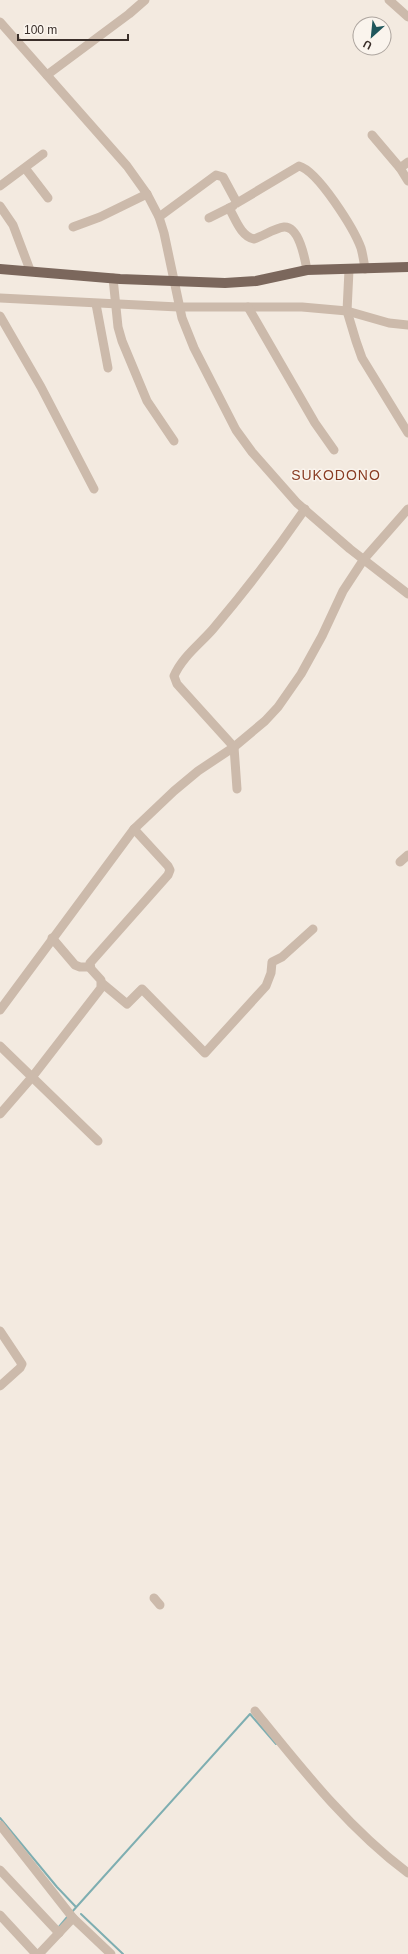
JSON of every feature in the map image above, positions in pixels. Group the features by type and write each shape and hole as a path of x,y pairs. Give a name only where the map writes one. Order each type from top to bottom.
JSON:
{"main road":[{"path":"0,269 30,270 175,284 256,281 307,270 349,270 408,267"}],"street":[{"path":"47,75 130,14 145,0"},
{"path":"389,0 408,17"},
{"path":"0,22 127,166 147,194 159,217 167,245 178,305 194,348 236,430 264,466 305,509 408,594"},
{"path":"372,135 400,168 408,181"},
{"path":"0,186 43,154"},
{"path":"400,168 408,162"},
{"path":"209,218 238,203 296,166 303,167 318,180 345,217 360,247 366,269"},
{"path":"25,168 48,198"},
{"path":"159,217 216,175 223,177 238,203"},
{"path":"73,227 100,217 147,194"},
{"path":"0,206 13,226 30,270"},
{"path":"228,208 244,235 251,239 283,228 290,229 302,248 307,270"},
{"path":"349,270 347,309 362,358 408,433"},
{"path":"113,278 118,327 126,351 147,401 174,441"},
{"path":"0,298 96,304 347,309 389,324 408,325"},
{"path":"96,304 108,368"},
{"path":"248,307 315,423 334,450"},
{"path":"0,316 41,387 94,488"},
{"path":"237,789 234,747 177,684 174,676 180,665 212,630 264,567 305,509"},
{"path":"0,1010 134,829 198,771 234,747 265,721 287,694 322,636 343,590 364,559 408,509"},
{"path":"90,967 92,960 168,875 170,870 134,829"},
{"path":"400,862 408,855"},
{"path":"102,984 127,1004 142,989 205,1053 266,986 271,973 272,962 282,957 313,928"},
{"path":"0,1114 32,1078 101,988 102,980 90,967 80,967 75,965 52,938"},
{"path":"0,1046 98,1141"},
{"path":"0,1331 22,1364 20,1368 0,1386"},
{"path":"255,1711 302,1768 354,1826 386,1857 408,1873"},
{"path":"0,1825 73,1918 111,1954"},
{"path":"0,1870 59,1933"},
{"path":"0,1915 41,1953 73,1918"}],"waterway":[{"path":"71,1913 250,1714 276,1744"},
{"path":"0,1818 57,1887 76,1907"},
{"path":"81,1914 123,1954"},
{"path":"58,1928 68,1916"}],"district":[{"name":"SUKODONO","path":"336,475"}]}
